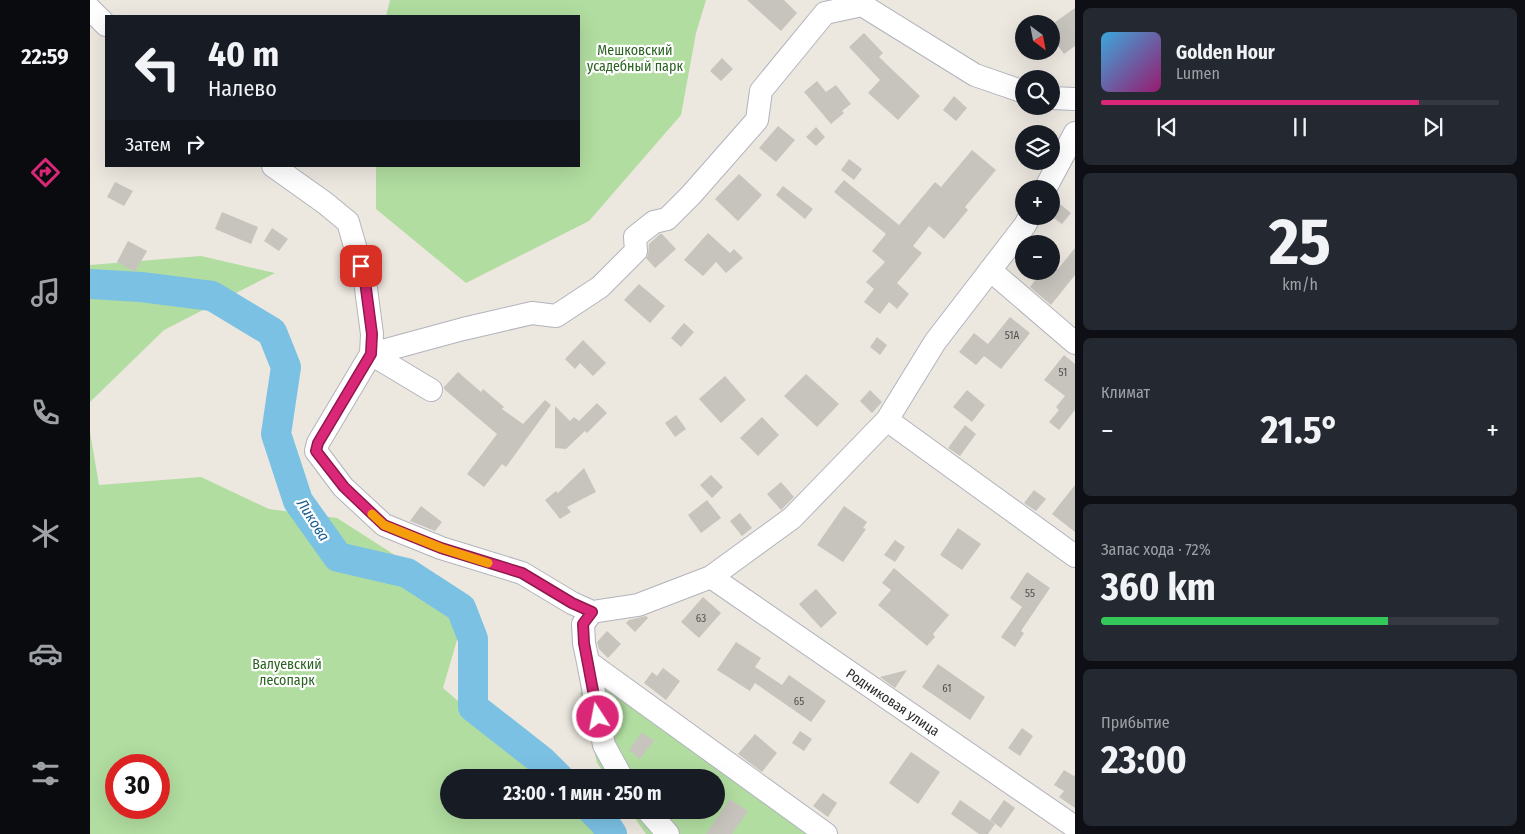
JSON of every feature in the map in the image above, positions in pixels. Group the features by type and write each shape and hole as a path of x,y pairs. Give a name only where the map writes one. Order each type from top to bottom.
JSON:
{"street":[{"path":"371,354 462,329 532,313 556,316 600,287 636,251 635,237 654,222 667,219 691,195 757,120 762,91 825,13 862,5 975,75 1015,89"},
{"path":"90,8 105,23"},
{"path":"1060,98 1075,99"},
{"path":"1050,180 1075,133"},
{"path":"274,167 326,203 348,222 365,281 372,334 371,354 318,443 316,451 344,487 384,525 441,548 522,573 572,603 592,612 638,605 711,577 792,518 887,420 935,342 1026,225"},
{"path":"990,270 1075,343"},
{"path":"371,354 431,390"},
{"path":"887,420 1075,556"},
{"name":"Родниковая улица","path":"711,577 1075,827"},
{"path":"592,612 583,624 584,643 604,744 617,769"},
{"path":"588,662 826,834"},
{"path":"655,819 668,834"}],"green space":[{"name":"Мешковский усадебный парк","path":"390,0 706,0 696,33 681,115 589,221 466,283 376,209 376,167 580,167 580,15 386,15"},
{"path":"201,256 275,273 164,330 90,402 90,265"},
{"name":"Валуевский лесопарк","path":"90,432 99,485 201,477 269,509 337,518 468,602 443,688 496,734 542,769 440,769 440,819 590,819 602,834 90,834"},
{"path":"604,675 823,834 646,834 635,819 725,819 725,769 601,769 597,763 580,693"}],"building":[{"path":"747,0 784,0 797,13 781,31"},
{"path":"1075,8 1075,46 1064,54 1060,48 1060,19"},
{"path":"864,33 883,53 879,57 920,96 898,120 868,93 880,80 849,47"},
{"path":"722,58 733,69 721,81 710,71"},
{"path":"817,81 826,92 836,85 851,104 831,124 804,92"},
{"path":"954,96 967,108 956,121 943,110"},
{"path":"778,126 795,140 776,162 759,148"},
{"path":"816,127 825,137 816,146 806,137"},
{"path":"972,150 996,170 965,207 968,210 944,239 929,226 913,246 922,253 897,283 909,294 897,309 889,302 880,314 864,302 874,289 866,282 885,262 872,251 886,234 834,192 844,180 899,225 935,182 941,187"},
{"path":"849,159 862,169 854,180 841,170"},
{"path":"739,174 762,195 738,221 715,199"},
{"path":"115,182 133,191 124,206 107,197"},
{"path":"783,186 813,209 805,219 776,195"},
{"path":"1060,204 1071,213 1062,224 1060,223"},
{"path":"222,212 258,227 251,244 215,229"},
{"path":"272,228 288,239 279,251 264,241"},
{"path":"708,233 730,253 734,249 743,258 726,273 716,262 703,276 684,260"},
{"path":"660,234 676,249 655,268 646,258 649,244"},
{"path":"128,241 147,251 135,272 117,262"},
{"path":"1075,248 1075,275 1051,305 1030,287 1035,280 1060,280 1060,267"},
{"path":"639,284 665,306 650,323 624,300"},
{"path":"1010,317 1030,333 1001,369 984,356 976,365 959,352 974,333 988,344"},
{"path":"684,323 694,332 681,347 671,338"},
{"path":"877,337 887,345 880,355 870,347"},
{"path":"583,340 606,363 593,376 580,363 575,369 565,359"},
{"path":"1064,355 1075,364 1075,410 1059,430 1049,422 1059,410 1056,407 1065,396 1044,380"},
{"path":"458,372 481,392 483,389 504,407 502,409 523,424 545,400 551,405 506,467 502,464 484,487 467,474 497,434 444,389"},
{"path":"806,374 839,404 817,427 784,396"},
{"path":"725,376 746,400 721,423 699,399"},
{"path":"870,390 882,402 872,413 860,401"},
{"path":"967,390 985,405 972,422 953,407"},
{"path":"597,403 607,413 587,433 585,431 566,449 555,448 555,406 570,421 574,417 579,421"},
{"path":"676,415 686,429 675,437 665,423"},
{"path":"762,417 779,435 758,456 740,438"},
{"path":"965,425 976,434 960,456 948,448"},
{"path":"584,468 596,492 567,507 571,512 560,519 545,500 556,491 558,493"},
{"path":"711,475 723,487 712,498 700,485"},
{"path":"781,482 794,497 781,510 767,494"},
{"path":"1075,485 1075,532 1052,514"},
{"path":"1034,490 1046,499 1036,511 1024,503"},
{"path":"707,500 721,518 701,533 688,515"},
{"path":"421,506 442,522 435,531 410,521"},
{"path":"844,506 867,522 863,528 866,529 843,562 817,545"},
{"path":"740,513 752,528 742,536 730,521"},
{"path":"958,528 981,544 962,570 940,555"},
{"path":"895,540 905,547 895,562 884,555"},
{"path":"894,568 949,615 933,634 935,637 927,646 878,605 891,590 882,583"},
{"path":"1027,572 1050,588 1021,631 1024,633 1015,647 1001,637 1022,607 1010,598"},
{"path":"816,589 837,613 821,628 799,604"},
{"path":"703,597 721,613 699,638 681,622"},
{"path":"646,616 648,618 635,632 626,623 629,620"},
{"path":"607,631 621,644 608,658 599,649 597,642"},
{"path":"736,642 761,658 755,667 782,685 789,675 826,701 811,722 755,683 750,691 717,670"},
{"path":"938,664 985,697 970,720 922,687"},
{"path":"663,668 680,681 666,700 644,683 652,672 657,676"},
{"path":"907,670 895,688 880,677"},
{"path":"1022,728 1033,736 1020,756 1008,748"},
{"path":"800,731 812,739 804,751 792,743"},
{"path":"642,732 654,741 640,759 629,750"},
{"path":"755,734 777,753 762,772 738,754"},
{"path":"911,752 940,772 918,804 889,783"},
{"path":"1064,770 1075,775 1075,808 1059,797 1064,791 1054,785"},
{"path":"823,793 837,803 828,817 813,806"},
{"path":"730,799 748,811 732,834 706,834 716,819 725,819 725,806"},
{"path":"960,800 995,824 988,834 979,834 951,814"},
{"path":"1004,800 1015,808 1001,828 990,820"}],"waterway":[{"name":"Ликова","path":"90,284 141,287 212,296 272,332 286,367 276,434 298,501 338,557 407,573 461,608 473,639 473,707 550,769"},
{"name":"Ликова","path":"601,819 612,834"}],"slow traffic":[{"path":"372,514 384,525 441,548 488,563"}],"route":[{"path":"361,266 365,281 372,334 371,354 318,443 316,451 344,487 384,525 441,548 522,573 572,603 592,612 583,624 584,643 598,717"}]}
